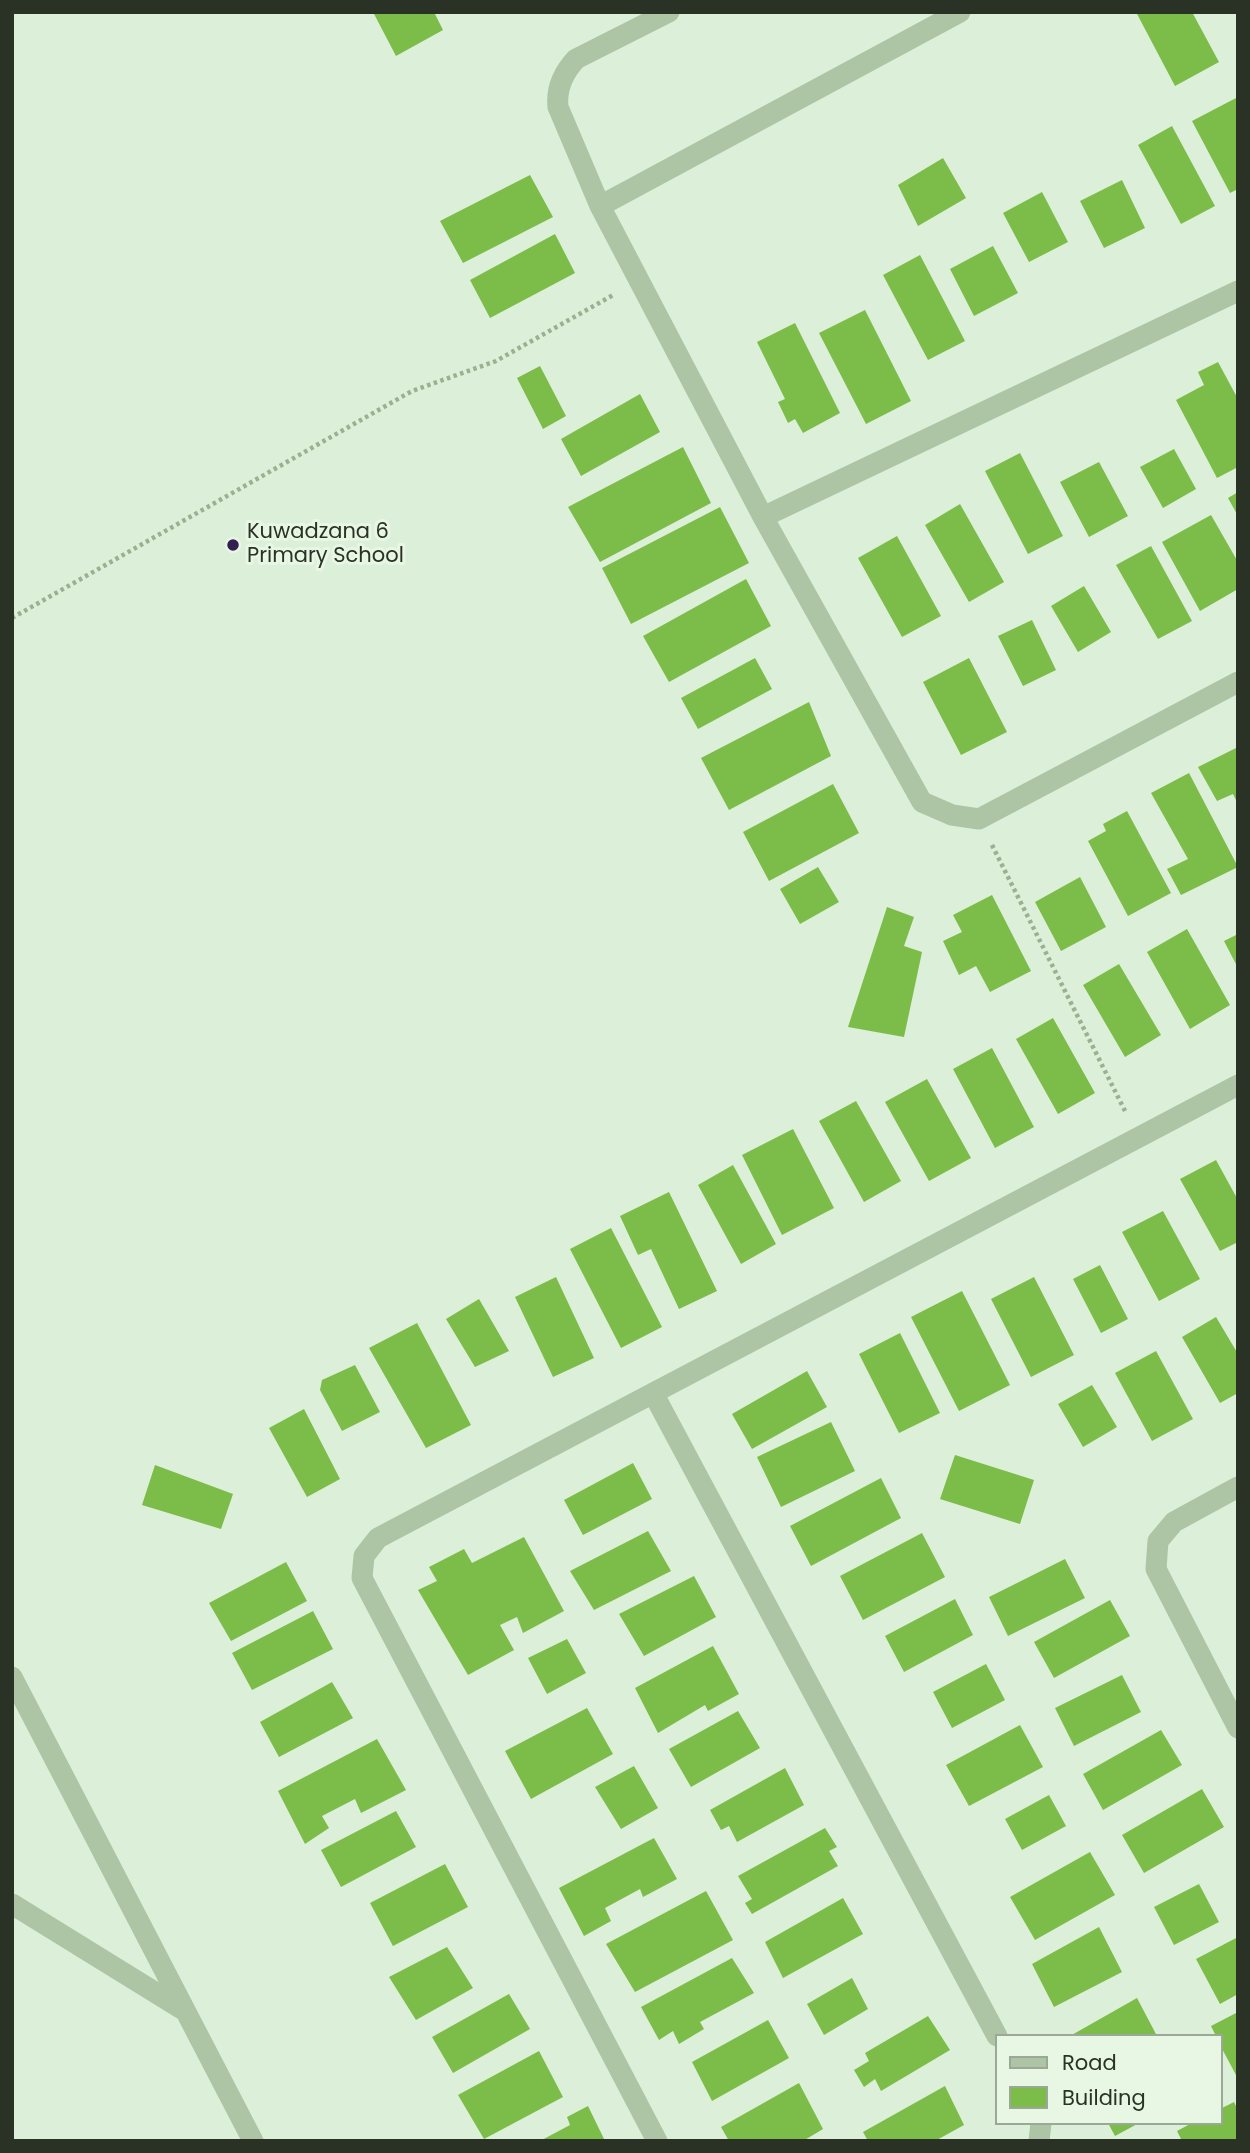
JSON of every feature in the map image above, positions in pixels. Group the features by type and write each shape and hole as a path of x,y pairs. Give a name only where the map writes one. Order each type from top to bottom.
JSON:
{"street":[{"path":"669,12 576,59 567,69 556,93 558,107 600,206 763,517 922,802 952,815 979,819 1238,682"},
{"path":"600,206 960,12"},
{"path":"763,517 1236,294"},
{"path":"657,2141 362,1578 364,1556 378,1538 1238,1085"},
{"path":"653,1393 996,2034"},
{"path":"1238,1487 1174,1521 1158,1541 1156,1569 1238,1728"},
{"path":"12,1677 253,2141"},
{"path":"12,1905 184,2010"}],"path":[{"path":"12,618 412,391 496,361 640,280"},
{"path":"979,819 1139,1137"}],"building":[{"path":"373,12 434,12 443,30 396,56"},
{"path":"1136,12 1192,12 1219,62 1175,86"},
{"path":"1236,98 1238,189 1230,193 1192,121"},
{"path":"1172,126 1215,206 1181,224 1138,145"},
{"path":"943,158 966,198 918,226 898,185"},
{"path":"530,175 553,217 463,263 440,221"},
{"path":"1122,180 1145,228 1104,248 1080,201"},
{"path":"1042,192 1068,242 1029,262 1003,213"},
{"path":"555,234 575,273 490,318 470,280"},
{"path":"993,246 1018,293 974,316 950,269"},
{"path":"920,255 965,341 928,360 883,275"},
{"path":"865,310 911,401 866,424 819,333"},
{"path":"795,323 840,413 803,433 795,419 788,423 778,402 785,399 757,342"},
{"path":"1218,362 1238,399 1238,467 1217,478 1176,400 1204,385 1198,372"},
{"path":"540,366 566,416 543,429 517,378"},
{"path":"640,394 660,432 581,476 561,439"},
{"path":"683,447 711,503 600,562 568,507"},
{"path":"1174,449 1196,489 1163,508 1140,467"},
{"path":"1020,453 1063,536 1028,554 985,471"},
{"path":"1099,462 1128,516 1089,537 1060,482"},
{"path":"1238,492 1238,516 1228,498"},
{"path":"960,504 1004,582 969,602 925,525"},
{"path":"720,507 749,563 631,624 602,568"},
{"path":"1211,515 1238,562 1238,589 1200,611 1162,542"},
{"path":"897,536 941,616 902,637 858,558"},
{"path":"1151,546 1192,621 1158,639 1116,565"},
{"path":"746,579 771,626 669,682 643,636"},
{"path":"1084,586 1111,632 1078,652 1051,606"},
{"path":"1032,620 1056,670 1023,686 998,636"},
{"path":"755,658 772,689 698,729 681,698"},
{"path":"969,658 1007,732 961,755 923,682"},
{"path":"809,702 831,756 729,810 701,758"},
{"path":"1238,747 1238,804 1233,794 1217,801 1198,767"},
{"path":"1189,773 1238,867 1181,895 1167,869 1188,859 1151,793"},
{"path":"833,784 859,833 769,881 743,832"},
{"path":"1127,811 1171,893 1128,916 1088,841 1106,831 1103,824"},
{"path":"818,867 839,902 800,924 780,889"},
{"path":"1080,877 1106,927 1061,951 1035,902"},
{"path":"992,895 1031,971 990,992 976,966 959,975 943,941 962,932 953,915"},
{"path":"887,907 914,917 904,946 922,952 904,1037 848,1027"},
{"path":"1187,929 1230,1005 1190,1029 1147,952"},
{"path":"1238,934 1238,968 1224,941"},
{"path":"1119,964 1161,1035 1125,1057 1083,985"},
{"path":"1053,1018 1095,1093 1058,1114 1016,1039"},
{"path":"992,1048 1034,1127 995,1148 953,1069"},
{"path":"927,1079 971,1158 929,1181 885,1102"},
{"path":"856,1101 901,1181 864,1202 819,1121"},
{"path":"793,1129 834,1208 782,1235 742,1155"},
{"path":"1216,1160 1238,1200 1238,1242 1220,1251 1180,1179"},
{"path":"733,1165 776,1244 741,1264 698,1185"},
{"path":"669,1192 717,1291 679,1309 651,1249 638,1255 620,1216"},
{"path":"1163,1211 1200,1279 1159,1301 1122,1232"},
{"path":"611,1228 662,1327 621,1348 570,1249"},
{"path":"1100,1265 1128,1319 1101,1333 1073,1279"},
{"path":"556,1277 594,1358 553,1377 515,1297"},
{"path":"1034,1277 1074,1355 1031,1377 991,1299"},
{"path":"962,1291 1010,1385 959,1411 911,1317"},
{"path":"479,1299 509,1351 475,1367 446,1319"},
{"path":"1216,1317 1238,1354 1238,1393 1220,1403 1182,1337"},
{"path":"417,1323 471,1425 426,1448 369,1348"},
{"path":"900,1333 940,1413 899,1433 859,1354"},
{"path":"1156,1351 1193,1419 1152,1441 1115,1373"},
{"path":"355,1365 380,1412 342,1431 320,1390 322,1380"},
{"path":"807,1371 827,1407 752,1449 732,1414"},
{"path":"1092,1385 1117,1427 1083,1447 1058,1404"},
{"path":"304,1409 340,1479 307,1497 269,1428"},
{"path":"831,1422 855,1471 781,1507 757,1457"},
{"path":"955,1455 1034,1480 1020,1524 940,1499"},
{"path":"633,1463 652,1499 583,1535 564,1500"},
{"path":"155,1465 233,1494 221,1529 142,1505"},
{"path":"881,1478 901,1518 811,1566 790,1526"},
{"path":"648,1531 671,1571 594,1610 570,1571"},
{"path":"922,1533 945,1577 863,1620 840,1576"},
{"path":"524,1537 564,1611 523,1633 517,1617 500,1625 514,1650 468,1675 418,1590 437,1581 429,1567 464,1549 472,1563"},
{"path":"1065,1559 1085,1598 1008,1636 989,1597"},
{"path":"286,1562 307,1601 231,1641 209,1603"},
{"path":"694,1576 716,1617 644,1656 619,1614"},
{"path":"955,1599 973,1635 904,1672 885,1636"},
{"path":"1110,1600 1130,1636 1054,1678 1034,1642"},
{"path":"313,1611 333,1649 252,1690 232,1653"},
{"path":"567,1639 586,1673 547,1694 528,1658"},
{"path":"713,1646 739,1694 708,1711 705,1705 658,1733 635,1688"},
{"path":"986,1664 1005,1700 952,1728 933,1692"},
{"path":"1122,1675 1141,1712 1074,1746 1055,1708"},
{"path":"332,1682 353,1718 279,1757 260,1722"},
{"path":"587,1708 613,1754 531,1799 505,1751"},
{"path":"738,1711 760,1748 691,1787 669,1749"},
{"path":"1020,1725 1043,1767 969,1806 946,1765"},
{"path":"1161,1730 1182,1765 1103,1810 1083,1774"},
{"path":"377,1739 406,1790 361,1813 355,1799 322,1816 329,1828 305,1844 278,1791"},
{"path":"634,1766 658,1808 621,1829 595,1787"},
{"path":"785,1768 804,1805 737,1842 729,1826 721,1830 710,1810"},
{"path":"1202,1789 1224,1827 1144,1873 1122,1835"},
{"path":"1049,1795 1066,1826 1022,1850 1005,1819"},
{"path":"396,1811 416,1847 341,1887 321,1850"},
{"path":"825,1828 837,1847 829,1851 838,1866 752,1914 745,1903 752,1899 738,1876"},
{"path":"654,1838 677,1879 643,1897 640,1889 605,1908 611,1921 584,1936 559,1888"},
{"path":"1090,1852 1115,1895 1035,1940 1010,1897"},
{"path":"445,1864 468,1907 393,1946 370,1903"},
{"path":"1199,1884 1219,1922 1174,1945 1154,1907"},
{"path":"706,1891 733,1940 635,1992 606,1944"},
{"path":"843,1898 863,1934 783,1978 765,1942"},
{"path":"1099,1927 1122,1972 1054,2007 1032,1964"},
{"path":"1238,1937 1238,1994 1220,2004 1196,1959"},
{"path":"447,1947 473,1988 416,2020 389,1977"},
{"path":"732,1958 754,1993 700,2022 704,2029 679,2044 673,2031 659,2040 641,2007"},
{"path":"852,1978 868,2009 824,2035 807,2004"},
{"path":"509,1994 530,2029 453,2073 432,2037"},
{"path":"1137,1998 1156,2034 1074,2034"},
{"path":"1238,2012 1238,2074 1236,2075 1222,2049 1222,2034 1215,2034 1211,2026"},
{"path":"928,2016 950,2050 881,2091 875,2079 864,2087 854,2070 869,2061 865,2053"},
{"path":"768,2020 789,2058 712,2101 692,2062"},
{"path":"539,2051 563,2097 484,2139 458,2095"},
{"path":"799,2083 823,2129 803,2141 729,2141 721,2127"},
{"path":"945,2086 964,2125 935,2141 868,2141 863,2132"},
{"path":"1234,2102 1238,2110 1238,2141 1182,2141 1177,2131 1188,2125 1222,2125 1222,2108"},
{"path":"588,2106 605,2141 540,2141 570,2125 567,2117"},
{"path":"1109,2125 1135,2125 1115,2136"}],"place":[{"name":"Kuwadzana 6 Primary School","path":"233,545"}]}
